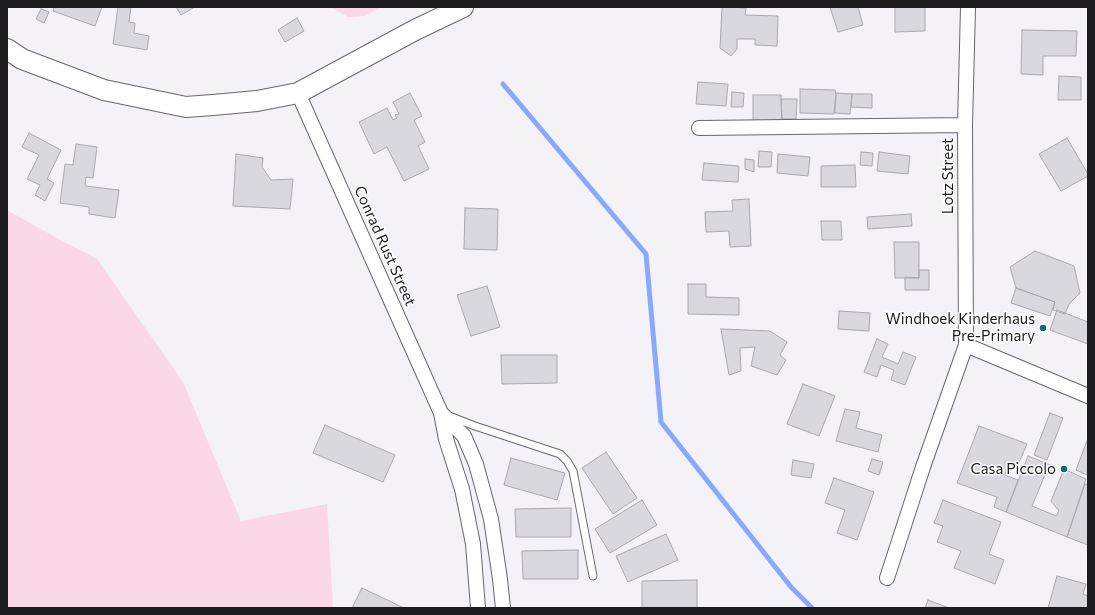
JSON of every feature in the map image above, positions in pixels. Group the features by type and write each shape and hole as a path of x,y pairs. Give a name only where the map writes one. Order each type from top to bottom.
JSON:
{"street":[{"path":"7,49 22,59 104,90 186,107 257,101 298,93 415,30 463,7"},
{"name":"Lotz Street","path":"887,578 923,467 966,345 965,125 968,7"},
{"name":"Conrad Rust Street","path":"298,93 441,413 446,439 462,490 473,544 478,608"},
{"path":"699,128 965,125"},
{"path":"966,345 1088,396"},
{"name":"Conrad Rust Street","path":"441,413 464,436 476,464 492,519 503,608"}],"lane":[{"path":"441,413 475,426 560,454 567,461 573,471 593,576"}],"shaded area":[{"path":"327,7 380,7 365,16 348,17 334,9"},
{"path":"7,210 97,259 183,382 241,521 327,504 333,608 7,608"}],"building":[{"path":"54,7 102,7 95,26 53,11"},
{"path":"118,7 131,7 129,22 135,23 134,33 149,36 147,50 113,44"},
{"path":"176,7 195,7 181,15"},
{"path":"722,7 746,8 745,15 778,16 777,46 755,45 755,39 737,39 737,49 731,56 720,48"},
{"path":"830,7 858,7 863,25 838,32"},
{"path":"895,7 925,7 925,31 895,32"},
{"path":"41,9 49,12 44,23 36,19"},
{"path":"297,18 304,31 285,42 278,30"},
{"path":"1022,30 1077,31 1076,56 1043,56 1043,75 1021,74"},
{"path":"1059,76 1081,77 1081,100 1058,100"},
{"path":"698,82 728,84 726,106 696,104"},
{"path":"800,89 835,90 834,114 800,113"},
{"path":"732,92 744,93 743,107 731,107"},
{"path":"410,93 422,116 414,120 425,142 418,146 429,169 404,181 387,147 374,154 359,122 387,108 393,120 397,118 395,115 399,114 393,102"},
{"path":"836,93 852,94 850,114 835,113"},
{"path":"852,94 872,94 872,108 851,107"},
{"path":"753,95 781,95 782,121 753,121"},
{"path":"781,99 797,99 796,119 782,119"},
{"path":"29,133 61,150 47,179 54,183 45,201 35,195 40,185 27,179 39,155 22,147"},
{"path":"1067,138 1088,176 1061,191 1039,154"},
{"path":"76,144 97,147 93,178 86,177 85,186 119,190 115,218 89,214 89,207 60,203 65,164 73,165"},
{"path":"759,151 772,152 771,167 758,167"},
{"path":"861,152 873,153 872,166 860,165"},
{"path":"879,152 910,156 908,174 877,171"},
{"path":"236,154 263,158 262,167 271,180 293,179 290,209 233,206"},
{"path":"778,154 810,157 808,176 777,173"},
{"path":"745,159 754,160 754,172 745,169"},
{"path":"704,163 739,166 738,182 702,180"},
{"path":"855,165 856,187 821,187 821,166"},
{"path":"749,199 751,246 730,247 729,231 706,232 705,212 733,211 732,200"},
{"path":"465,208 498,209 497,250 464,249"},
{"path":"911,214 912,226 868,229 867,217"},
{"path":"821,221 841,221 842,240 822,240"},
{"path":"894,242 919,242 919,278 895,278"},
{"path":"1035,251 1074,266 1080,293 1069,304 1065,314 1053,310 1055,302 1016,288 1010,267"},
{"path":"919,270 929,270 929,290 905,290 905,277 919,278"},
{"path":"688,284 706,284 706,297 739,298 739,315 688,314"},
{"path":"487,286 500,327 471,336 457,295"},
{"path":"1016,288 1055,302 1050,316 1011,303"},
{"path":"1057,310 1088,322 1088,344 1050,330"},
{"path":"839,311 870,313 869,331 838,329"},
{"path":"721,329 770,331 787,342 780,355 786,360 777,375 751,366 755,347 740,348 741,371 729,375"},
{"path":"877,339 888,344 882,357 898,364 903,352 916,357 905,385 891,380 894,370 881,365 877,377 864,372"},
{"path":"501,355 557,355 557,383 502,384"},
{"path":"803,384 835,396 819,436 787,424"},
{"path":"845,409 860,412 856,428 882,435 878,452 836,441"},
{"path":"1050,413 1063,418 1047,460 1034,455"},
{"path":"325,425 395,455 383,482 313,453"},
{"path":"979,426 1027,444 1017,467 1009,464 1005,475 1018,480 1006,512 994,507 997,497 957,483"},
{"path":"1088,438 1088,473 1087,475 1076,470"},
{"path":"606,452 637,498 613,514 582,468"},
{"path":"1028,456 1053,466 1050,473 1045,475 1032,506 1056,516 1059,511 1051,501 1064,469 1086,479 1067,537 1006,512"},
{"path":"511,458 565,473 557,500 504,485"},
{"path":"872,459 883,462 879,475 868,471"},
{"path":"793,460 814,464 811,478 791,475"},
{"path":"834,478 874,492 857,540 837,533 845,510 825,503"},
{"path":"1085,484 1088,485 1088,545 1067,537"},
{"path":"642,500 657,525 610,553 595,529"},
{"path":"943,500 1001,522 989,554 1004,560 995,584 954,568 961,551 937,542 943,526 934,523"},
{"path":"571,508 571,537 516,537 515,509"},
{"path":"666,534 678,560 628,582 616,556"},
{"path":"578,550 578,579 523,579 522,551"},
{"path":"1057,576 1086,584 1083,594 1088,596 1088,608 1048,608"},
{"path":"697,580 697,608 642,608 642,581"},
{"path":"362,588 404,608 352,608"},
{"path":"928,600 949,608 925,608"}],"waterway":[{"path":"503,84 646,254 661,422 791,587 812,608"}],"place":[{"name":"Windhoek Kinderhaus Pre-Primary","path":"1043,328"},
{"name":"Casa Piccolo","path":"1064,469"}]}
